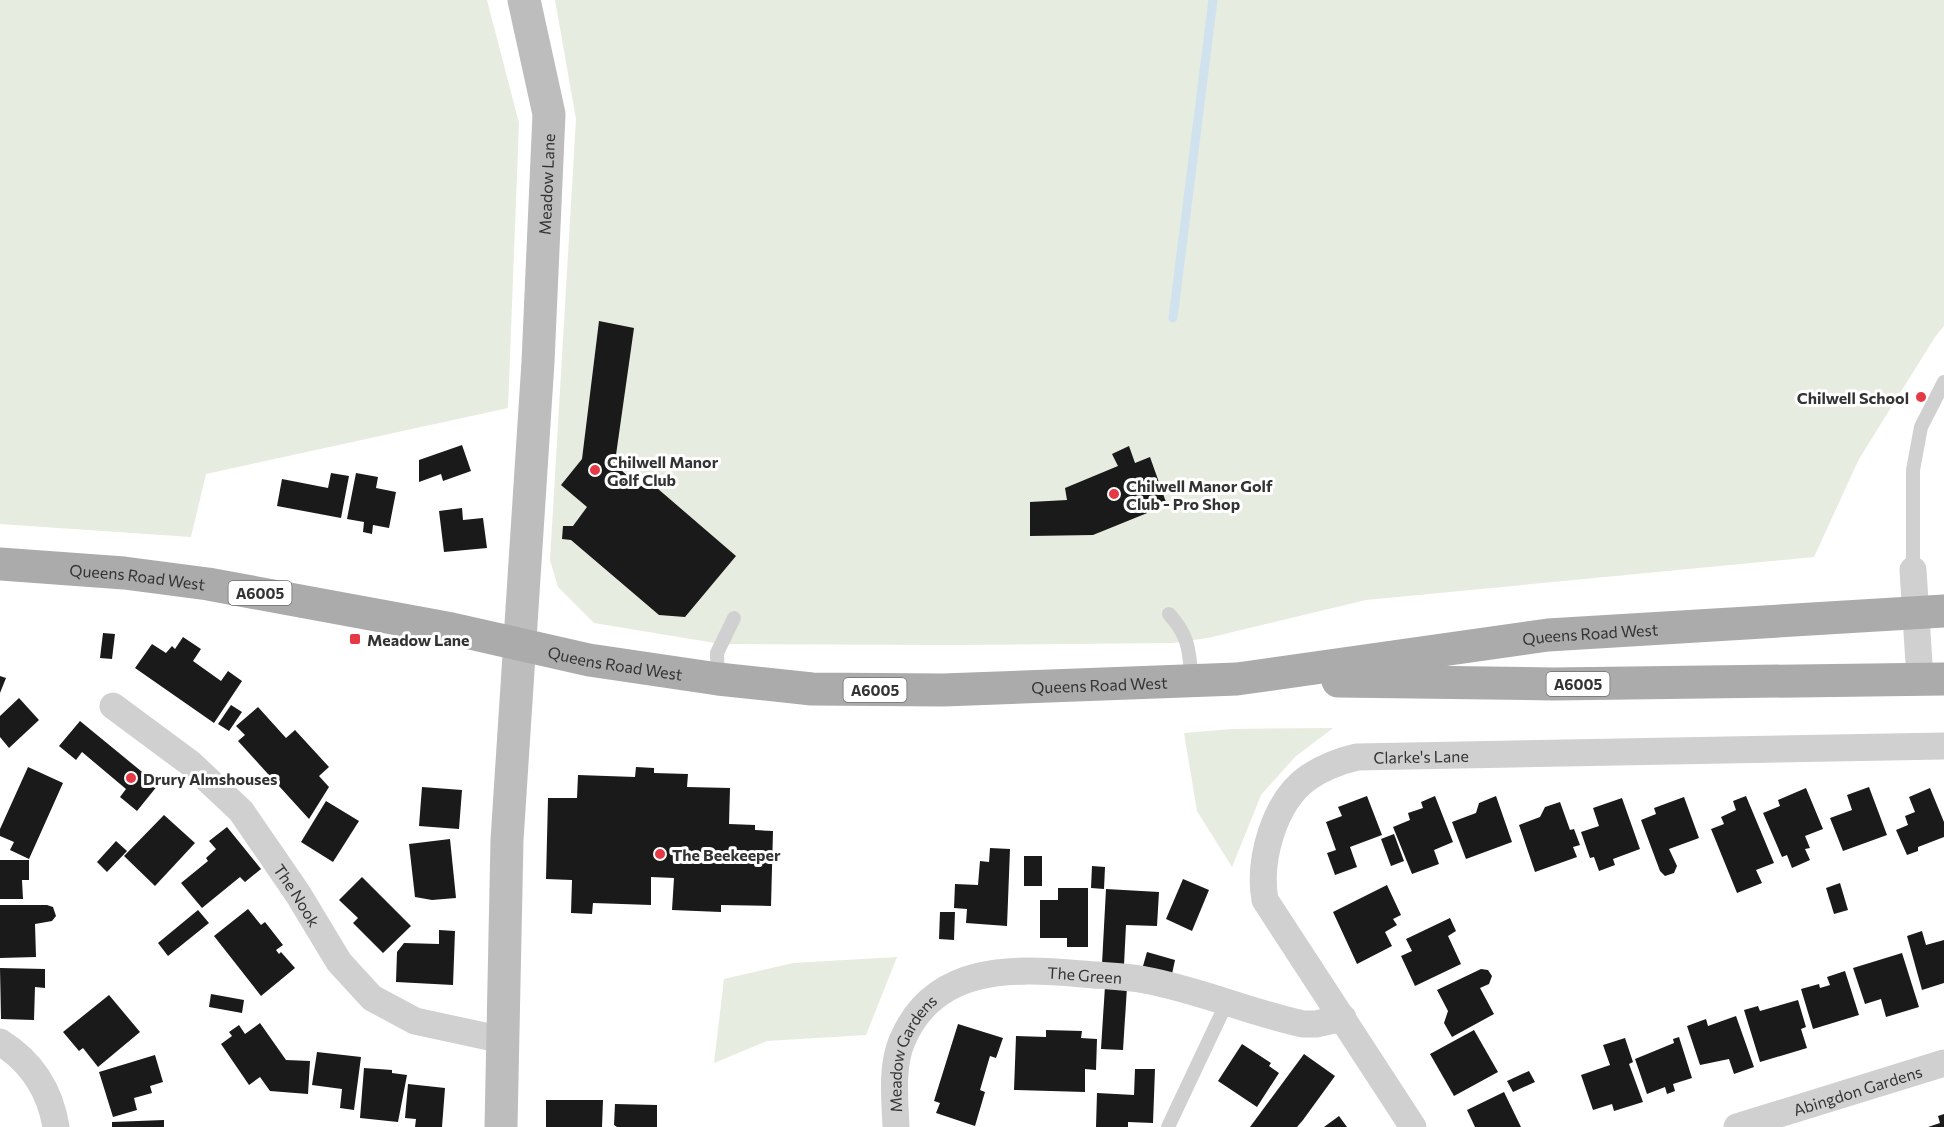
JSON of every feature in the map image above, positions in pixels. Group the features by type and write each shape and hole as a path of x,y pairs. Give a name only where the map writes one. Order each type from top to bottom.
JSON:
{"main road":[{"name":"Queens Road West","path":"0,564 124,573 208,584 452,629 589,660 718,679 812,689 943,690 1237,679 1548,635 1929,611"},
{"name":"Queens Road West","path":"1237,679 1554,684 1932,679"}],"street":[{"name":"Meadow Lane","path":"501,1127 507,840 517,645 524,596 549,114 524,0"},
{"path":"1912,570 1929,611 1932,679"},
{"name":"The Nook","path":"112,706 190,764 241,811 298,894 339,962 372,998 415,1021 503,1040"},
{"name":"Clarke's Lane","path":"1413,1127 1265,900 1262,882 1269,842 1280,814 1290,797 1310,777 1335,763 1357,757 1944,746"},
{"name":"The Green","path":"946,990 964,980 992,972 1046,971 1144,979 1302,1024 1316,1024 1342,1018"},
{"name":"Meadow Gardens","path":"896,1127 895,1080 901,1043 922,1010 946,990"},
{"path":"0,1042 17,1053 34,1072 49,1096 56,1127"},
{"name":"Abingdon Gardens","path":"1737,1127 1944,1063"}],"lane":[{"path":"1912,570 1913,470 1921,427 1944,382"},
{"path":"1169,614 1180,626 1188,642 1192,682"},
{"path":"718,679 717,653 734,618"},
{"path":"1168,1127 1227,1002"}],"shaded area":[{"path":"0,0 487,0 519,123 508,408 206,474 191,537 0,524"},
{"path":"555,0 1944,0 1944,326 1859,459 1814,557 1366,600 1208,638 1172,643 721,644 594,623 558,587 550,560 576,119"},
{"path":"1333,728 1295,757 1261,795 1232,867 1197,811 1184,733 1232,729"},
{"path":"897,957 866,1035 767,1041 714,1063 724,979 793,963"}],"building":[{"name":"Chilwell Manor Golf Club","path":"599,321 634,328 614,469 619,468 639,487 650,482 736,556 685,617 659,615 571,540 562,539 563,526 573,526 587,507 561,485 582,459"},
{"path":"462,445 471,471 443,481 441,474 419,482 419,460"},
{"name":"Chilwell Manor Golf Club - Pro Shop","path":"1129,446 1135,463 1150,457 1167,505 1093,535 1030,536 1030,502 1067,500 1065,488 1118,466 1112,454"},
{"path":"331,473 349,476 341,518 277,506 282,479 328,488"},
{"path":"356,473 378,477 376,488 396,492 389,528 373,525 372,534 363,532 364,522 347,519"},
{"path":"462,508 463,520 483,518 487,548 444,552 439,511"},
{"path":"103,633 115,634 112,659 100,658"},
{"path":"183,637 201,649 193,661 221,681 228,671 242,681 214,723 135,668 152,644 166,653 172,646 175,649"},
{"path":"0,676 6,678 0,693"},
{"path":"19,698 39,720 9,748 0,737 0,716"},
{"path":"231,705 242,712 229,731 218,724"},
{"path":"258,707 286,738 295,730 329,767 319,776 329,787 309,819 238,741 245,735 236,726"},
{"path":"80,721 158,785 137,811 120,797 126,789 82,752 76,760 59,746"},
{"path":"28,767 63,783 29,859 10,850 14,842 0,836 0,829"},
{"name":"The Beekeeper","path":"636,767 654,768 654,773 688,774 687,787 730,788 729,824 755,825 755,830 773,831 771,906 721,905 721,912 672,910 674,878 651,877 651,905 593,903 592,914 571,913 572,880 546,879 548,798 577,798 578,775 635,777"},
{"path":"422,787 462,790 459,829 419,826"},
{"path":"1869,787 1887,835 1843,851 1830,818 1852,810 1847,795"},
{"path":"1806,788 1823,829 1805,836 1810,848 1805,849 1810,860 1792,868 1787,855 1782,857 1763,813 1780,806 1778,800"},
{"path":"1930,788 1944,822 1944,837 1918,847 1918,851 1907,855 1896,830 1908,825 1905,816 1915,812 1909,797"},
{"path":"1367,796 1382,835 1350,847 1357,867 1335,875 1327,853 1336,850 1326,822 1342,816 1338,807"},
{"path":"1435,796 1453,842 1434,850 1439,864 1412,874 1393,827 1410,820 1408,813 1423,808 1421,802"},
{"path":"1496,796 1512,842 1466,859 1452,822 1476,813 1479,803"},
{"path":"1746,796 1774,863 1756,870 1762,883 1737,893 1711,829 1724,824 1721,817 1736,810 1733,801"},
{"path":"1684,797 1699,838 1669,849 1677,866 1674,873 1665,876 1660,871 1641,820 1656,814 1654,808"},
{"path":"1622,798 1640,849 1613,859 1615,865 1599,871 1594,857 1590,858 1581,832 1599,826 1593,808"},
{"path":"326,801 359,821 333,862 301,842"},
{"path":"1560,802 1570,830 1574,829 1580,845 1573,847 1577,857 1535,872 1519,825 1540,817 1545,807"},
{"path":"164,815 195,843 155,886 124,856"},
{"path":"227,827 261,869 245,882 240,877 202,908 181,883 208,861 206,858 216,849 209,841"},
{"path":"1394,834 1404,861 1391,866 1381,839"},
{"path":"450,839 456,898 432,900 415,897 409,844"},
{"path":"116,841 127,851 107,872 97,862"},
{"path":"990,848 1010,849 1007,926 966,923 967,909 954,908 955,884 978,885 980,861 989,862"},
{"path":"1024,856 1042,856 1042,886 1024,886"},
{"path":"0,860 29,860 29,880 22,880 23,899 0,899"},
{"path":"1092,866 1105,867 1104,889 1091,888"},
{"path":"362,877 411,926 383,953 353,923 358,918 339,900"},
{"path":"1183,879 1209,890 1192,931 1166,919"},
{"path":"1840,883 1848,910 1834,914 1826,888"},
{"path":"1387,885 1401,915 1393,919 1397,925 1385,932 1392,946 1357,964 1333,912"},
{"path":"1058,888 1088,888 1088,947 1067,947 1067,938 1040,938 1040,900 1058,900"},
{"path":"1106,889 1159,892 1157,926 1126,925 1124,965 1102,964"},
{"path":"0,905 53,907 56,916 52,921 35,924 36,957 0,958"},
{"path":"248,909 261,925 265,922 283,945 276,950 279,954 281,952 295,968 261,996 214,936"},
{"path":"198,910 209,923 168,956 158,943"},
{"path":"940,912 955,912 954,940 939,939"},
{"path":"1450,918 1456,931 1448,936 1461,964 1415,986 1401,956 1412,951 1406,939"},
{"path":"439,930 455,931 453,985 396,982 397,952 404,943 439,944"},
{"path":"1922,931 1926,945 1944,940 1944,983 1922,990 1907,936"},
{"path":"1147,952 1175,960 1172,974 1143,966"},
{"path":"1902,953 1919,1007 1886,1017 1881,999 1865,1004 1853,968"},
{"path":"0,968 45,969 45,988 35,987 34,1020 1,1019"},
{"path":"1481,969 1488,970 1492,976 1489,984 1480,988 1494,1014 1452,1037 1444,1023 1448,1011 1437,990"},
{"path":"1845,971 1859,1015 1813,1029 1801,989 1819,984 1820,988 1830,985 1827,977"},
{"path":"1105,986 1127,987 1123,1050 1101,1049"},
{"path":"211,994 244,1000 242,1013 209,1007"},
{"path":"109,995 140,1032 98,1067 83,1048 79,1051 63,1032"},
{"path":"1798,1000 1806,1027 1801,1029 1807,1048 1760,1062 1744,1010 1758,1006 1760,1011"},
{"path":"1736,1016 1754,1067 1734,1074 1729,1059 1700,1065 1687,1026 1706,1019 1708,1026"},
{"path":"260,1023 286,1060 310,1061 308,1094 270,1091 260,1077 249,1085 221,1044 232,1036 229,1032 239,1025 245,1034"},
{"path":"958,1024 1003,1038 996,1058 990,1056 980,1090 985,1092 975,1126 936,1113 940,1103 934,1101"},
{"path":"1046,1030 1082,1031 1081,1038 1097,1039 1096,1070 1085,1069 1085,1092 1014,1090 1016,1036 1046,1037"},
{"path":"1474,1030 1498,1072 1454,1096 1430,1054"},
{"path":"1679,1037 1692,1078 1673,1084 1675,1091 1667,1094 1665,1087 1647,1094 1635,1059 1674,1043 1673,1039"},
{"path":"1625,1038 1633,1062 1629,1064 1643,1102 1614,1111 1612,1104 1593,1110 1581,1075 1610,1065 1603,1045"},
{"path":"1242,1044 1271,1063 1269,1066 1279,1073 1257,1107 1218,1081"},
{"path":"317,1052 361,1057 354,1110 340,1108 342,1089 312,1085"},
{"path":"1304,1054 1335,1076 1303,1120 1297,1127 1250,1127"},
{"path":"155,1055 163,1082 150,1086 152,1093 134,1098 137,1110 113,1117 99,1072"},
{"path":"364,1068 392,1070 392,1073 407,1075 398,1122 360,1118"},
{"path":"1135,1069 1155,1069 1153,1123 1128,1122 1128,1127 1096,1127 1097,1093 1134,1095"},
{"path":"1529,1071 1535,1082 1513,1092 1507,1081"},
{"path":"408,1084 445,1088 442,1127 415,1127 416,1119 405,1118"},
{"path":"1504,1092 1521,1127 1475,1127 1467,1110"},
{"path":"546,1100 603,1100 602,1127 546,1127"},
{"path":"615,1104 657,1105 657,1127 617,1127 614,1125"},
{"path":"1944,1114 1944,1127 1928,1127 1940,1123 1938,1116"},
{"path":"1339,1116 1347,1127 1324,1127"},
{"path":"164,1120 164,1127 112,1127 112,1122"}],"waterway":[{"path":"1173,318 1213,0"}],"place":[{"name":"Chilwell School","path":"1921,397"},
{"name":"Chilwell Manor Golf Club","path":"595,470"},
{"name":"Chilwell Manor Golf Club - Pro Shop","path":"1114,494"},
{"name":"Meadow Lane","path":"355,639"},
{"name":"Drury Almshouses","path":"131,778"},
{"name":"The Beekeeper","path":"660,854"}]}
